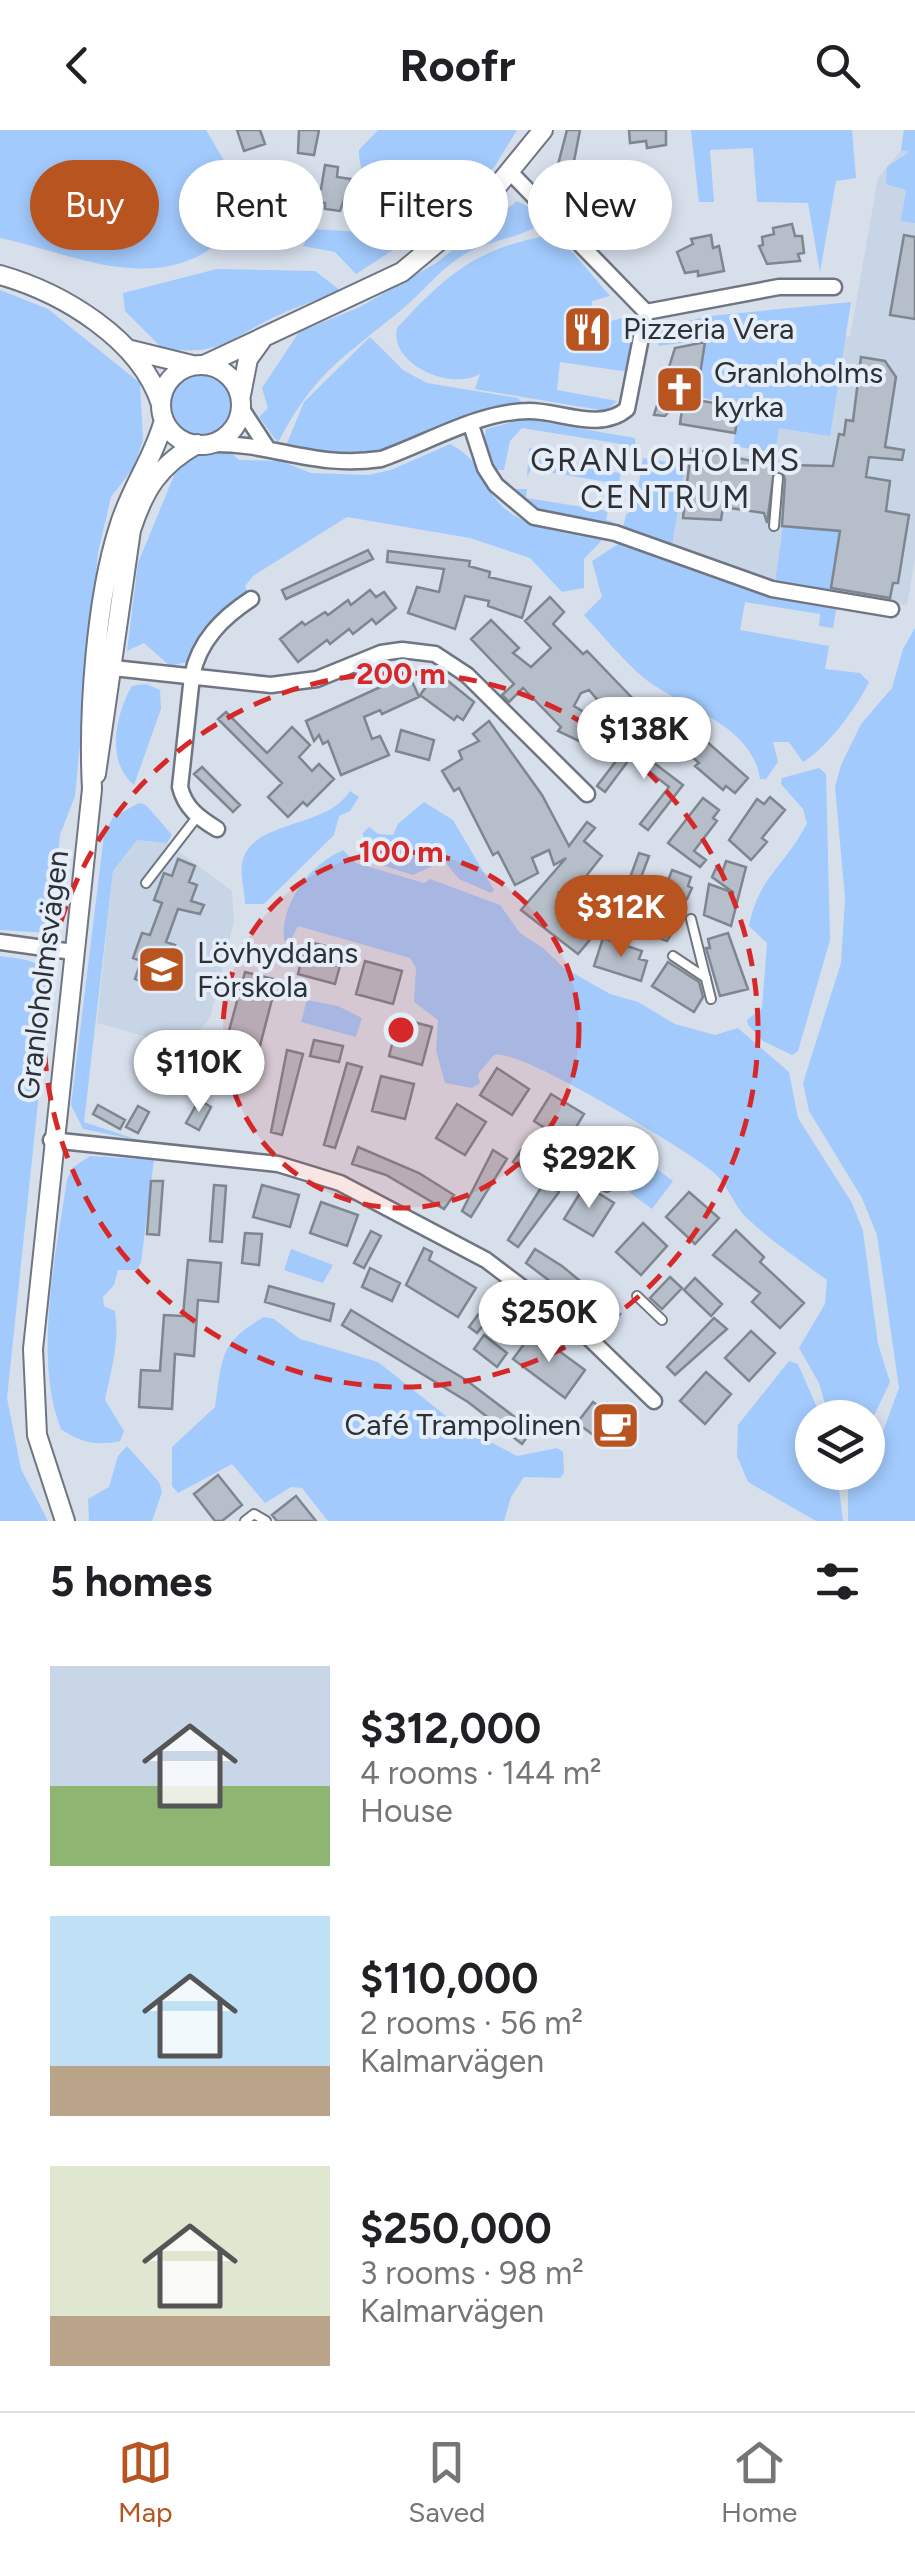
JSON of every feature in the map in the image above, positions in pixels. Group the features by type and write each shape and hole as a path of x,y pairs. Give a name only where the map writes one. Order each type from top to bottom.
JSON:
{"street":[{"path":"163,412 169,382 402,272 457,230 511,173 543,130"},
{"path":"511,173 646,312"},
{"path":"0,275 63,299 121,345 148,374 176,436 203,444 268,449 300,459 361,462 498,414 528,411 605,420 618,417 631,400 646,312"},
{"path":"646,312 768,288 834,287"},
{"path":"203,444 230,432 241,403 248,359 261,340"},
{"path":"121,345 145,356 199,365 228,375 268,449"},
{"name":"Granloholmsvägen","path":"105,667 111,556 129,497 152,455 163,412"},
{"path":"471,425 485,468 496,485 534,518 616,534 772,589 891,609"},
{"name":"Granloholmsvägen","path":"65,1521 35,1416 32,1349 51,1140 92,789 90,746 124,561 140,503 168,460 203,444"},
{"path":"217,829 197,817 183,800 180,772 192,676 195,660 216,626 251,599"},
{"path":"105,667 292,684 381,653 402,650 435,654 468,675 587,794"},
{"path":"0,942 73,952"},
{"path":"51,1140 278,1164 340,1182 486,1260 589,1338 654,1400"}],"lane":[{"path":"774,526 778,478"},
{"path":"146,883 197,817"},
{"path":"691,919 712,999"},
{"path":"673,956 706,978"},
{"path":"584,1172 607,1187"},
{"path":"637,1296 662,1320"},
{"path":"245,1521 254,1514 266,1521"}],"shaded area":[{"path":"0,130 206,130 224,160 179,160 179,250 208,250 179,264 128,268 47,250 159,250 159,160 30,160 30,246 0,238"},
{"path":"378,130 517,130 499,160 360,160 359,150"},
{"path":"691,130 852,130 856,178 836,181 820,272 808,203 757,202 753,148 710,150 714,202 699,202"},
{"path":"904,130 915,130 915,223 901,221 906,190 886,184 887,167 909,152 901,150"},
{"path":"901,150 910,151 915,164 915,559 907,605 765,582 672,546 687,448 770,459 790,330 850,337 878,178"},
{"path":"517,201 528,207 528,231 508,238 508,208"},
{"path":"323,230 343,231 343,250 393,250 356,274 335,252 323,250"},
{"path":"528,239 528,250 571,250 610,296 592,301 588,338 605,333 606,313 608,322 633,315 637,335 629,372 560,362 557,390 617,401 606,411 475,389 480,374 468,378 439,377 412,363 397,341 397,328 449,278 483,256 508,250 508,245"},
{"path":"453,250 473,250 449,265 320,380 278,443 259,417 268,408 262,388 299,332 360,307"},
{"path":"217,269 315,271 341,291 206,349 162,348 125,311 123,293"},
{"path":"0,290 48,309 140,383 143,440 134,467 111,497 98,553 75,796 60,835 50,933 0,930"},
{"path":"851,302 830,436 779,428 775,453 733,446 739,407 696,396 705,340 658,346 662,327 710,316"},
{"path":"370,337 403,370 427,383 518,398 523,403 485,411 377,454 342,457 285,448 304,402"},
{"path":"202,370 226,380 236,404 226,428 202,438 178,428 168,404 178,380"},
{"path":"525,419 635,438 636,456 626,454 627,445 522,428 510,441 504,470 496,470 484,445 486,429"},
{"path":"450,444 469,458 509,512 547,529 602,540 584,559 584,588 562,592 530,558 470,538 347,517 253,576 245,586 251,599 195,660 170,666 144,643 127,651 138,563 182,456 230,452 239,460 281,461 311,473 368,475 391,470"},
{"path":"529,448 535,449 533,459 621,473 619,484 531,469 527,477"},
{"path":"643,458 685,465 672,546 623,528 626,515 635,507"},
{"path":"515,489 527,489 526,498 608,511 606,520 613,522 612,527 535,511 513,493"},
{"path":"783,526 840,531 830,593 775,583"},
{"path":"623,541 837,605 833,628 819,626 820,614 745,602 740,630 829,646 825,669 860,673 869,682 831,738 803,762 789,742 773,742 778,762 766,779 760,779 754,759 728,729 638,673 584,615 602,597 592,561"},
{"path":"915,628 915,1521 848,1521 848,1490 885,1490 885,1426 899,1388 877,1235 862,1198 809,1111 803,1083 841,963 845,898 835,787 861,724 892,688 903,649"},
{"path":"146,684 160,690 161,709 134,785 119,764 116,738 121,710 132,686"},
{"path":"819,768 826,774 830,940 798,1051 792,1055 763,1041 748,1025 747,1020 762,1008 767,943 749,926 759,895 807,823 803,809 781,784 782,778"},
{"path":"350,791 359,797 350,811 339,816 334,835 264,904 245,904 242,864 258,839 324,813"},
{"path":"424,802 453,820 494,890 491,893 459,879 444,861 413,875 365,860 363,833 369,827 378,834 393,835 398,824"},
{"path":"139,803 146,805 172,835 167,843 137,840 113,871 84,1122 138,1140 83,1129 71,1105 104,835 113,817"},
{"name":"Lövhyddans Förskola","path":"137,840 167,843 232,891 234,921 210,1018 197,1033 172,1044 97,1023 113,871"},
{"path":"343,850 356,863 424,883 430,879 500,905 520,933 564,968 675,1024 715,1035 738,1028 789,1072 798,1118 852,1203 863,1231 878,1344 890,1382 881,1400 824,1400 799,1348 825,1304 827,1280 748,1219 712,1171 603,1102 509,1057 494,1055 478,1074 480,1083 472,1088 445,1083 436,1050 438,1020 414,1002 416,968 410,958 298,926 290,942 284,941 287,913 299,887"},
{"path":"0,956 36,963 51,978 7,1398 21,1469 48,1521 0,1521"},
{"path":"307,1000 338,1006 362,1018 356,1037 301,1022"},
{"path":"90,1156 154,1160 141,1262 137,1270 118,1270 114,1285 103,1297 104,1306 115,1311 116,1323 105,1400 124,1431 120,1441 104,1443 82,1440 61,1429 49,1371 49,1306 67,1180 72,1168"},
{"path":"651,1165 673,1181 652,1209 630,1193"},
{"path":"291,1249 333,1265 323,1283 284,1270"},
{"path":"264,1317 274,1319 300,1339 378,1362 456,1424 517,1456 557,1448 563,1452 564,1473 560,1478 524,1477 511,1497 504,1521 328,1521 302,1488 291,1487 265,1503 232,1464 178,1493 172,1486 172,1447 215,1407 225,1354 238,1336"},
{"path":"789,1361 798,1364 814,1400 795,1400 795,1490 839,1490 843,1521 816,1521 748,1482 737,1456 738,1425"},
{"path":"127,1446 159,1482 162,1492 152,1521 89,1521 88,1499 109,1487 118,1456"}],"building":[{"path":"237,130 260,130 265,144 244,151"},
{"path":"299,130 319,130 314,155 298,153"},
{"path":"567,130 580,130 574,160 559,160"},
{"path":"629,130 666,130 666,145 647,148 646,141 630,143"},
{"path":"325,165 338,167 337,177 343,178 340,211 325,209"},
{"path":"792,224 795,236 802,236 804,253 798,254 800,261 767,264 759,246 763,245 762,237 774,234 773,228"},
{"path":"711,235 713,248 719,246 724,271 698,276 698,271 685,273 677,252 693,244 691,239"},
{"path":"904,235 915,237 915,319 890,315"},
{"path":"590,312 606,313 604,339 588,338"},
{"name":"Granloholms kyrka","path":"705,342 696,400 739,407 735,433 680,424 684,394 665,416 654,415 675,348"},
{"path":"861,357 885,361 896,377 885,447 904,450 902,460 869,457 866,477 890,481 886,511 909,515 898,583 893,583 890,598 831,588 840,531 782,526 782,472 786,465 833,466 839,434 844,435 846,420 853,421"},
{"path":"691,449 762,463 766,458 774,472 767,523 764,513 723,507 721,520 683,518"},
{"path":"368,550 373,559 286,599 282,590"},
{"path":"388,551 470,561 469,566 490,572 489,577 531,587 522,618 488,606 489,601 465,596 455,629 408,613 417,587 439,592 444,569 387,562"},
{"path":"370,590 376,597 384,592 396,608 376,624 372,619 353,634 349,629 298,662 280,639 302,622 305,625 325,612 328,615 348,600 351,605"},
{"path":"550,597 564,612 553,624 583,654 587,651 638,704 641,699 686,726 674,745 634,725 637,721 618,709 615,713 602,705 589,690 581,693 574,706 607,726 604,730 610,734 600,751 558,731 561,727 523,688 509,702 502,695 514,684 471,639 491,620 519,648 513,653 531,667 551,648 525,621"},
{"path":"407,670 419,697 382,714 380,710 364,717 372,739 380,736 389,755 341,775 328,741 323,744 319,735 314,741 306,721 387,684 385,679"},
{"path":"437,672 474,702 463,720 457,716 454,720 420,695"},
{"path":"226,712 267,753 292,727 310,745 299,757 312,771 319,764 334,779 307,806 303,802 288,817 268,797 282,783 218,719"},
{"path":"489,721 542,795 569,846 587,822 595,828 584,841 602,856 579,885 620,905 639,853 649,856 626,918 558,892 592,925 585,932 594,935 578,954 521,910 566,858 554,865 549,850 532,858 538,873 515,885 498,852 493,855 459,788 454,791 442,771 462,759 459,751 479,741 473,734"},
{"path":"401,730 434,740 429,760 396,751"},
{"path":"705,740 748,778 735,793 726,786 723,790 695,766 699,763 691,756"},
{"path":"629,744 683,785 648,830 640,824 669,787 631,757 605,792 597,786"},
{"path":"202,767 240,805 233,812 194,774"},
{"path":"770,797 785,810 762,838 767,842 751,860 729,840 757,799 764,804"},
{"path":"703,798 719,810 713,818 717,821 694,851 706,860 700,867 668,843"},
{"path":"178,859 195,866 189,882 197,885 191,901 204,905 200,914 178,909 166,942 175,945 157,987 135,979 141,961 133,958 142,933 150,935 162,903 154,900 164,873 172,876"},
{"path":"726,861 746,867 731,926 704,915 709,884 734,893 712,877 716,868 722,873"},
{"path":"672,870 691,877 688,886 692,888 687,899 683,898 674,920 679,922 667,941 648,934"},
{"path":"728,933 748,989 720,996 706,948 710,948 708,939"},
{"path":"603,938 642,951 639,959 647,961 641,981 594,966"},
{"path":"306,941 344,951 335,984 298,974"},
{"path":"365,961 402,971 393,1004 356,994"},
{"path":"668,962 699,982 703,997 694,1012 652,986"},
{"path":"245,972 277,980 254,1069 221,1060"},
{"path":"399,1018 432,1027 422,1065 389,1056"},
{"path":"314,1040 343,1046 339,1062 310,1056"},
{"path":"287,1050 303,1054 282,1135 271,1132"},
{"path":"347,1063 362,1067 335,1148 324,1145"},
{"path":"497,1068 529,1089 512,1115 480,1095"},
{"path":"381,1076 414,1084 405,1119 372,1111"},
{"path":"551,1094 584,1114 567,1142 534,1121"},
{"path":"199,1100 211,1107 199,1130 186,1123"},
{"path":"457,1104 486,1122 465,1155 436,1138"},
{"path":"98,1105 125,1120 120,1129 93,1114"},
{"path":"138,1106 149,1112 138,1133 126,1127"},
{"path":"598,1128 631,1149 613,1177 580,1157"},
{"path":"358,1147 419,1173 454,1195 444,1209 386,1175 352,1164"},
{"path":"522,1149 547,1165 538,1178 513,1162"},
{"path":"493,1150 507,1159 471,1217 462,1211"},
{"path":"151,1181 163,1181 159,1235 147,1234"},
{"path":"544,1183 559,1192 518,1247 508,1240"},
{"path":"214,1185 226,1186 222,1242 210,1241"},
{"path":"262,1185 299,1195 290,1227 253,1217"},
{"path":"585,1185 614,1203 593,1236 564,1219"},
{"path":"689,1192 719,1218 695,1244 666,1217"},
{"path":"321,1202 358,1215 347,1246 310,1233"},
{"path":"643,1223 667,1246 641,1275 616,1252"},
{"path":"736,1230 764,1257 760,1262 804,1303 780,1328 752,1302 760,1293 713,1255"},
{"path":"371,1231 381,1236 364,1268 354,1263"},
{"path":"245,1233 262,1234 259,1265 242,1263"},
{"path":"424,1248 432,1252 429,1260 476,1288 458,1317 406,1285"},
{"path":"535,1249 620,1314 609,1326 526,1263"},
{"path":"188,1260 221,1263 218,1302 198,1300 194,1356 175,1354 172,1409 139,1407 141,1370 160,1371 164,1315 183,1316"},
{"path":"370,1268 400,1283 392,1301 362,1287"},
{"path":"670,1277 682,1288 662,1309 650,1298"},
{"path":"695,1278 722,1304 711,1316 684,1290"},
{"path":"269,1286 334,1304 330,1321 265,1302"},
{"path":"491,1297 500,1304 477,1333 469,1327"},
{"path":"351,1310 466,1380 532,1430 522,1444 468,1402 342,1325"},
{"path":"714,1318 727,1329 675,1375 667,1367"},
{"path":"751,1331 775,1353 749,1381 725,1358"},
{"path":"533,1332 585,1370 565,1398 513,1359"},
{"path":"484,1335 507,1353 497,1367 474,1349"},
{"path":"706,1372 731,1394 705,1424 680,1401"},
{"path":"593,1402 603,1409 607,1403 622,1414 618,1421 622,1424 607,1445 577,1423"},
{"path":"218,1475 242,1505 222,1521 215,1521 194,1494"},
{"path":"296,1496 316,1521 277,1521 272,1515"}],"place":[{"name":"Pizzeria Vera","path":"588,329"},
{"name":"Granloholms kyrka","path":"679,390"},
{"name":"Lövhyddans Förskola","path":"162,970"},
{"name":"Café Trampolinen","path":"616,1425"}],"district":[{"name":"GRANLOHOLMS CENTRUM","path":"666,478"}]}
